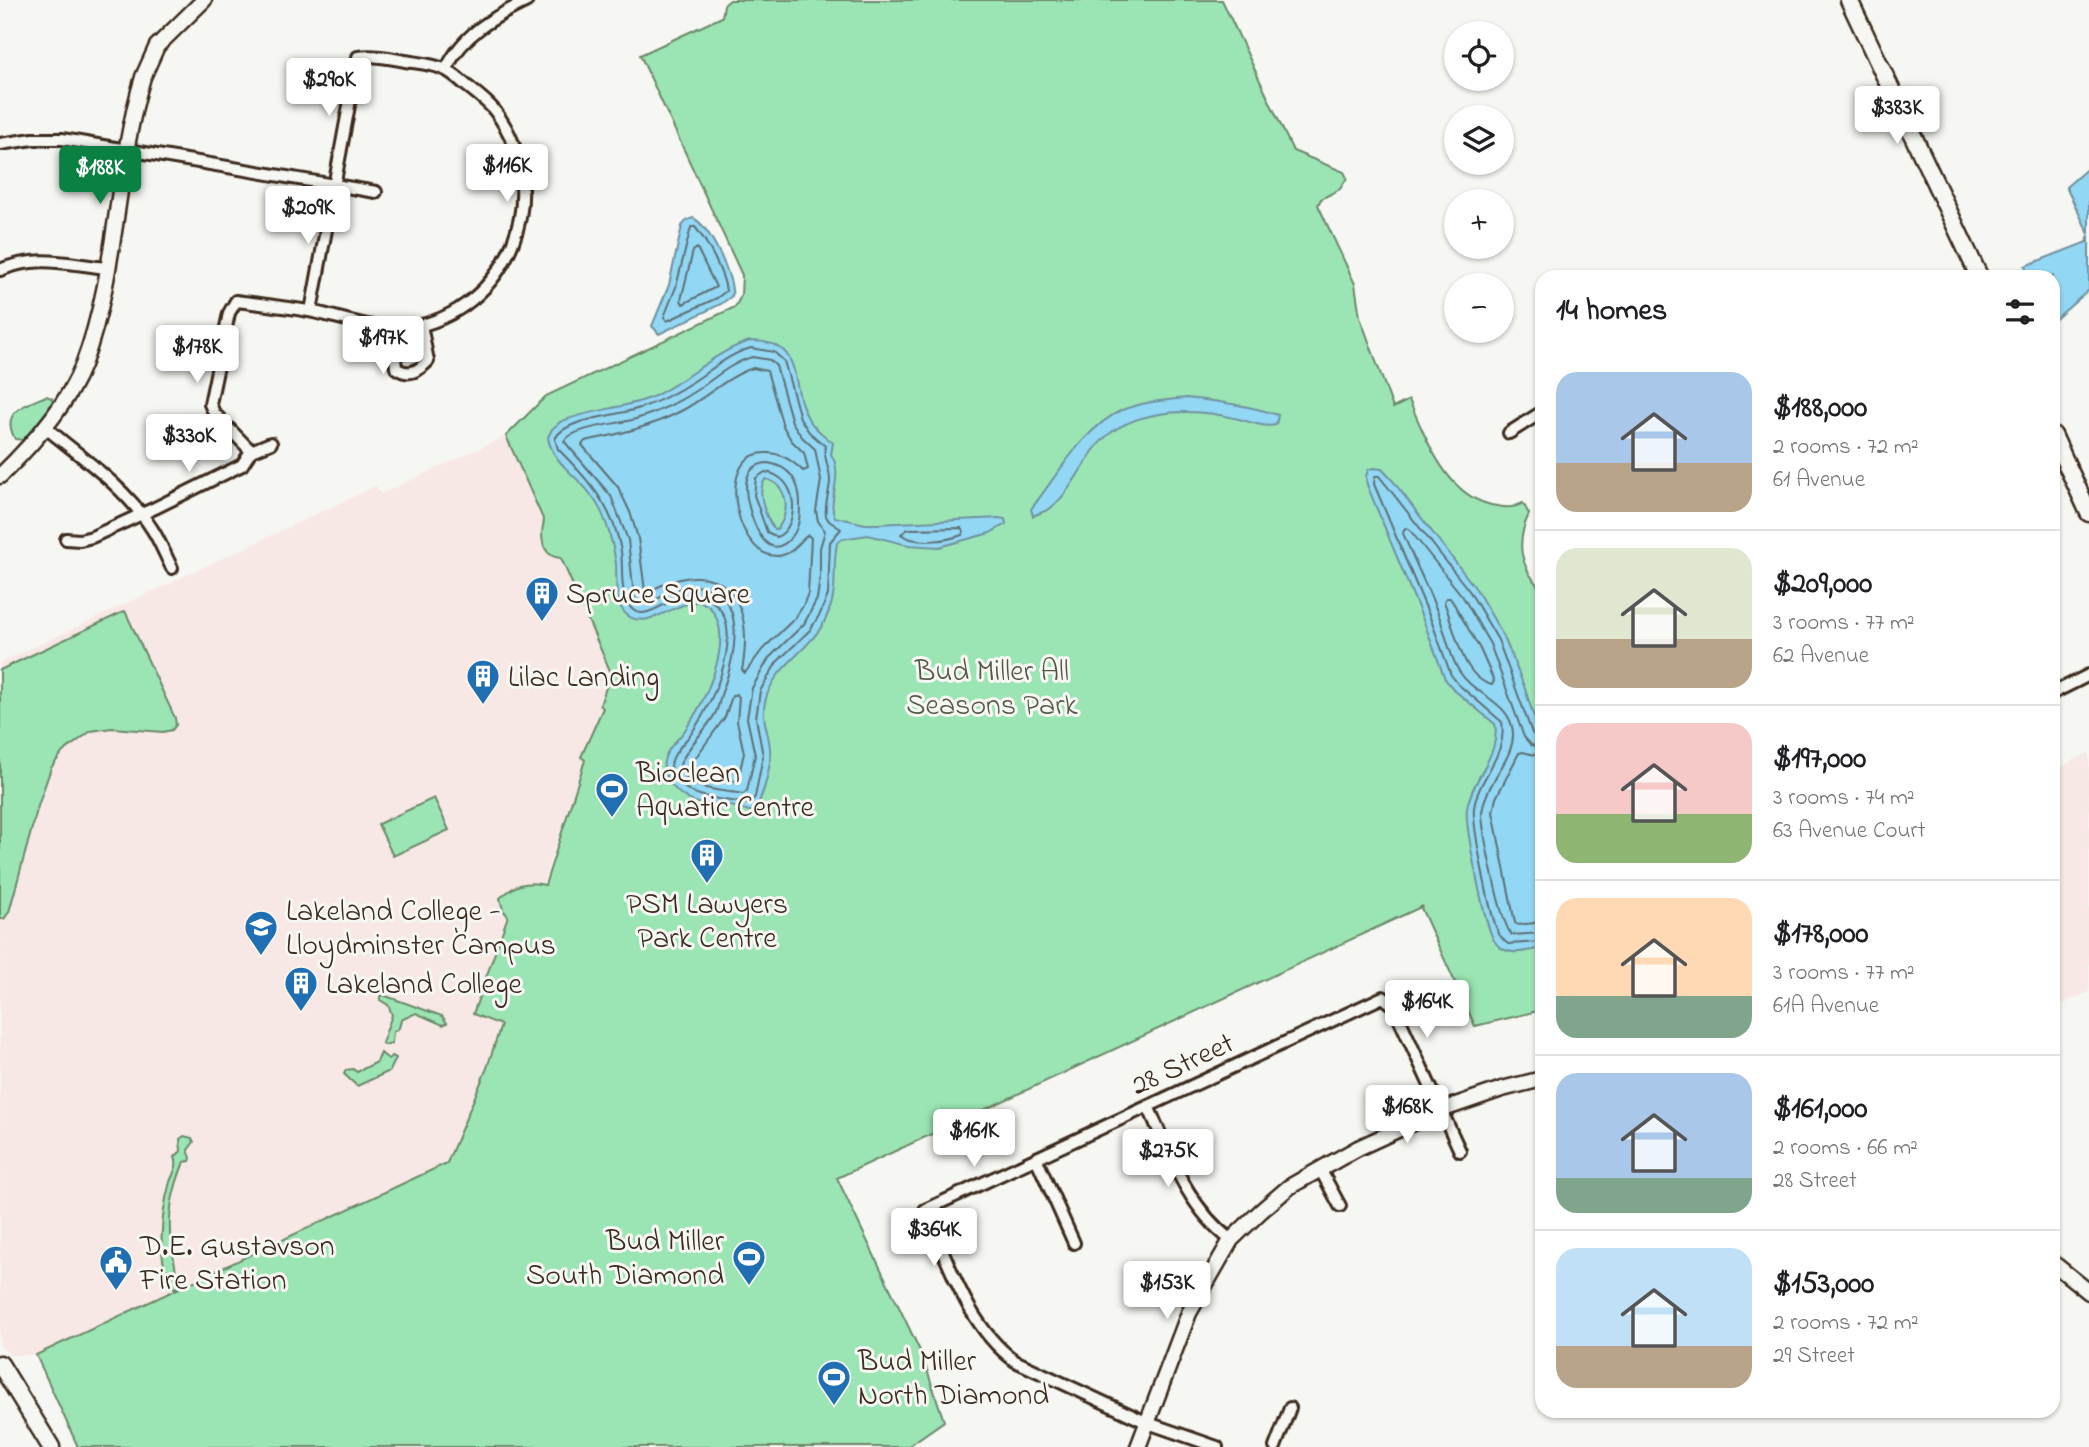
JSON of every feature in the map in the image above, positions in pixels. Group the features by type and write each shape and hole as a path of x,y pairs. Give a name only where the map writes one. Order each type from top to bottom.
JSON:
{"main road":[{"path":"1850,0 1976,270"},
{"path":"2060,450 2089,513"},
{"path":"0,1364 51,1447"},
{"path":"0,1373 43,1447"}],"street":[{"path":"0,476 46,428 82,368 97,322 139,92 157,46 204,0"},
{"path":"446,70 453,55 471,35 493,18 527,1"},
{"path":"251,451 214,413 210,404 229,313 236,301 311,311 405,329 458,310 485,288 497,273 511,247 523,205 519,163 494,111 446,70 379,57 358,57 311,311"},
{"path":"0,144 55,138 376,192"},
{"path":"0,270 24,262 48,260 107,268"},
{"path":"392,328 396,368 409,373 420,370 428,361 421,325"},
{"path":"1509,433 1535,416"},
{"path":"46,428 121,492 141,514 172,568"},
{"path":"66,539 92,537 242,465 251,451 271,443"},
{"path":"2060,689 2089,674"},
{"name":"28 Street","path":"1147,1423 1015,1361 989,1338 972,1314 925,1210 1383,997 1393,1005 1441,1110"},
{"path":"1138,1447 1189,1313 1231,1240 1289,1187 1320,1169 1441,1110 1535,1081"},
{"path":"1148,1106 1194,1204 1214,1227 1231,1240"},
{"path":"1441,1110 1460,1151"},
{"path":"1036,1158 1074,1243"},
{"path":"1320,1169 1340,1206"},
{"path":"2060,1269 2089,1292"},
{"path":"1275,1447 1290,1408"},
{"path":"1147,1423 1217,1447"}],"shaded area":[{"name":"Lakeland College - Lloydminster Campus","path":"506,436 613,677 548,868 487,1068 447,1163 36,1355 10,1355 0,1346 0,663 376,486 381,494"},
{"path":"2089,752 2089,992 2060,1005 2060,768"}],"green space":[{"name":"Bud Miller All Seasons Park","path":"730,0 1222,0 1293,151 1344,172 1347,178 1340,189 1321,199 1318,205 1355,284 1360,317 1393,408 1409,400 1441,465 1465,492 1480,501 1497,506 1510,507 1523,503 1529,514 1521,545 1525,564 1535,582 1535,1012 1475,1026 1421,908 1423,906 837,1178 922,1355 944,1421 907,1447 78,1447 36,1355 447,1163 487,1068 501,1025 473,1014 508,916 503,910 500,898 521,885 545,885 585,760 581,757 603,708 600,705 611,673 561,558 546,549 542,533 544,521 506,436 546,396 735,307 741,296 742,275 640,55 722,17 724,5"},
{"path":"46,396 52,398 53,406 24,440 15,439 11,429 13,415 23,406"},
{"path":"125,611 176,725 172,730 163,732 112,728 91,731 63,752 51,768 38,806 9,912 4,919 0,919 0,670"},
{"path":"434,798 449,830 393,856 378,824"},
{"path":"383,995 442,1016 447,1023 443,1025 416,1013 401,1020 399,1028 393,1032 392,1043 385,1045 382,1043 392,1015 388,1005 380,1000"},
{"path":"381,1053 388,1059 392,1056 396,1058 390,1071 357,1086 344,1074 346,1070 353,1069 357,1072 377,1062"},
{"path":"184,1136 192,1138 194,1142 188,1150 190,1161 184,1162 177,1182 170,1212 177,1282 175,1289 164,1266 162,1237 167,1194 176,1166 175,1157 181,1151 180,1139"}],"water":[{"path":"2089,167 2089,234 2066,187"},
{"path":"693,218 706,231 720,253 732,288 732,296 659,334 652,326 669,285 682,226"},
{"path":"2089,235 2089,290 2060,315 2060,270 2027,270 2025,266 2087,242"},
{"path":"750,341 768,343 781,348 788,357 809,420 833,443 831,454 836,471 833,504 835,517 865,524 999,518 1005,519 1006,524 990,533 939,547 908,545 868,535 842,539 837,543 834,593 828,614 815,636 775,679 765,702 770,764 764,790 754,811 692,801 674,788 664,767 667,752 692,719 713,676 720,645 720,630 716,617 708,606 698,602 650,619 638,620 627,615 618,598 616,564 603,514 588,491 558,460 548,437 560,422 628,405 663,392 737,346","holes":["766,479 774,482 785,501 784,517 776,530 766,513 762,497"]},
{"path":"1186,398 1233,404 1278,415 1276,425 1261,425 1219,415 1188,412 1141,418 1113,431 1104,439 1061,498 1050,508 1033,516 1031,509 1095,428 1122,410 1137,405"},
{"path":"1382,469 1393,481 1476,589 1504,637 1524,686 1535,720 1535,949 1513,952 1502,949 1491,934 1475,871 1467,808 1474,786 1494,746 1495,724 1454,690 1445,679 1367,485 1368,470"}],"place":[{"name":"Spruce Square","path":"542,623"},
{"name":"Lilac Landing","path":"483,706"},
{"name":"Bioclean Aquatic Centre","path":"612,819"},
{"name":"PSM Lawyers Park Centre","path":"707,885"},
{"name":"Lakeland College - Lloydminster Campus","path":"261,957"},
{"name":"Lakeland College","path":"301,1013"},
{"name":"Bud Miller South Diamond","path":"749,1287"},
{"name":"D.E. Gustavson Fire Station","path":"116,1292"},
{"name":"Bud Miller North Diamond","path":"834,1407"}]}
